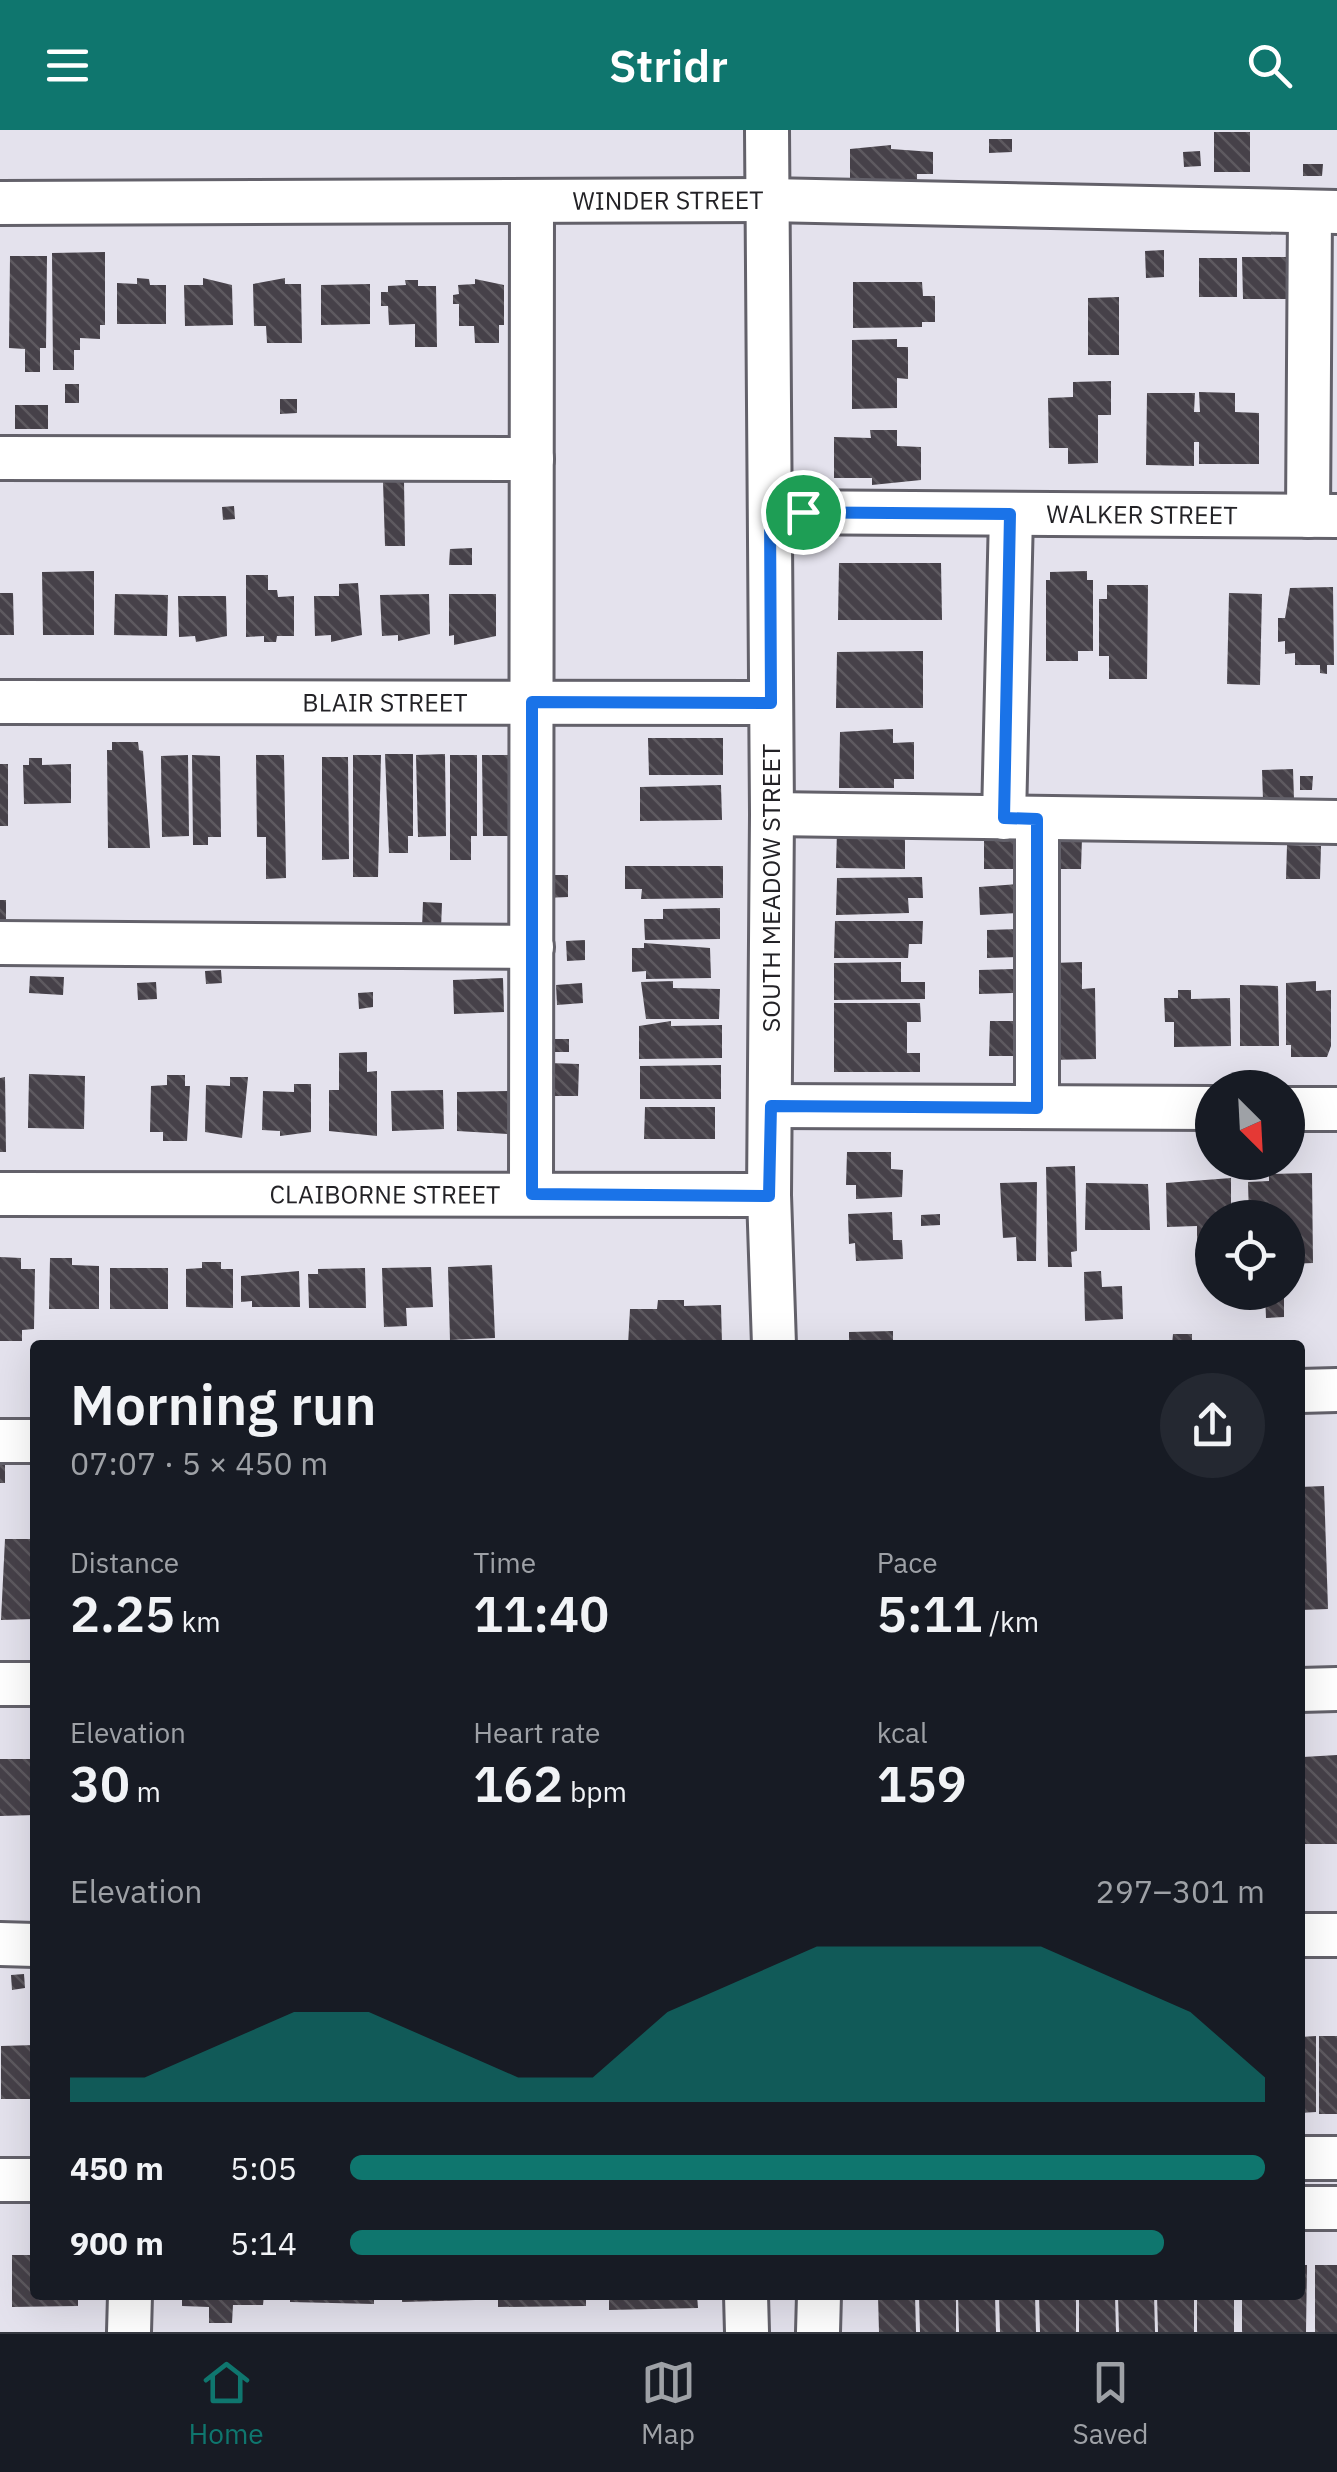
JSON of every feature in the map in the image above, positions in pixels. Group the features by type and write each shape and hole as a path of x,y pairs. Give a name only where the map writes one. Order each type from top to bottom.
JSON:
{"street":[{"name":"SOUTH MEADOW STREET","path":"767,130 772,814 769,1196 774,1340"},
{"name":"WINDER STREET","path":"0,203 768,200 1324,212"},
{"path":"532,201 532,1194"},
{"path":"1322,516 1324,212"},
{"path":"0,458 532,459"},
{"name":"WALKER STREET","path":"770,512 1322,516"},
{"path":"1010,514 1020,818 1037,1108"},
{"name":"BLAIR STREET","path":"0,702 771,703"},
{"path":"772,814 1337,822"},
{"path":"0,943 532,947"},
{"path":"771,1106 1195,1108"},
{"path":"1305,1108 1337,1109"},
{"name":"CLAIBORNE STREET","path":"0,1194 769,1196"},
{"path":"1305,1391 1337,1390"},
{"path":"0,1441 30,1441"},
{"path":"0,1684 30,1684"},
{"path":"1305,1690 1337,1690"},
{"path":"1305,1936 1337,1936"},
{"path":"0,1944 30,1944"},
{"path":"1305,2158 1337,2158"},
{"path":"0,2180 30,2180"},
{"path":"1305,2208 1337,2208"},
{"path":"129,2332 130,2300"},
{"path":"746,2300 747,2332"},
{"path":"818,2300 818,2332"}],"building":[{"path":"1214,132 1250,132 1250,172 1214,172"},
{"path":"989,139 1012,139 1012,152 989,153"},
{"path":"891,145 891,149 933,152 933,174 917,174 917,183 850,183 850,149"},
{"path":"1200,151 1201,166 1184,167 1183,152"},
{"path":"1303,164 1323,164 1322,176 1303,176"},
{"path":"1164,250 1164,277 1146,278 1145,251"},
{"path":"105,252 105,325 100,325 100,339 80,338 80,350 74,350 74,370 53,370 52,253"},
{"path":"10,256 47,256 46,348 40,348 40,372 25,372 25,349 9,348"},
{"path":"1242,257 1287,257 1288,299 1243,299"},
{"path":"1199,258 1237,258 1237,297 1199,297"},
{"path":"137,278 149,279 150,285 166,285 166,324 117,324 117,283 137,284"},
{"path":"203,278 232,285 233,325 185,326 184,285 203,285"},
{"path":"285,278 285,284 301,284 302,343 267,343 266,326 254,326 253,284"},
{"path":"475,279 504,285 504,325 499,325 499,343 475,343 474,326 459,326 459,304 453,304 453,295 459,294 458,285 475,284"},
{"path":"405,280 418,280 418,286 436,286 437,347 415,347 415,324 389,325 388,306 381,306 381,292 388,292 388,286 406,285"},
{"path":"853,282 922,282 923,296 935,296 935,322 922,322 922,327 853,328"},
{"path":"370,284 370,324 321,325 321,285"},
{"path":"1119,297 1119,355 1088,355 1088,298"},
{"path":"897,339 897,347 908,347 908,379 897,378 897,408 852,409 852,340"},
{"path":"1111,381 1111,415 1098,415 1098,463 1068,464 1068,448 1049,448 1048,398 1073,397 1073,382"},
{"path":"65,384 79,384 79,403 65,403"},
{"path":"1199,392 1235,393 1235,412 1259,413 1259,464 1199,464 1199,442 1194,442 1194,466 1146,465 1147,393 1195,393 1194,412 1200,412"},
{"path":"280,399 297,399 297,413 280,414"},
{"path":"15,405 48,405 48,429 15,429"},
{"path":"870,430 897,430 897,446 921,447 921,480 872,485 872,478 834,478 834,437 871,438"},
{"path":"383,481 404,481 405,546 385,546"},
{"path":"234,506 235,519 223,520 222,507"},
{"path":"472,548 472,565 449,565 450,549"},
{"path":"839,563 941,563 942,620 838,620"},
{"path":"94,571 94,635 43,635 42,572"},
{"path":"1087,571 1087,580 1093,580 1093,651 1078,651 1078,661 1046,661 1046,580 1050,580 1050,572"},
{"path":"246,575 268,575 268,590 277,590 278,597 294,596 294,636 277,636 276,642 264,642 264,636 246,637"},
{"path":"358,583 362,635 331,642 331,635 315,636 314,596 339,596 339,584"},
{"path":"1107,585 1148,585 1147,679 1109,679 1109,656 1099,656 1099,599 1107,599"},
{"path":"1333,587 1334,665 1327,665 1327,674 1320,673 1320,665 1295,665 1295,653 1285,654 1285,641 1278,642 1278,618 1285,618 1290,588"},
{"path":"0,593 13,593 14,635 0,635"},
{"path":"1229,593 1262,594 1260,685 1227,684"},
{"path":"115,594 168,595 167,636 114,635"},
{"path":"429,594 430,634 398,641 398,635 382,636 380,595"},
{"path":"449,594 496,594 496,636 454,645 454,635 449,636"},
{"path":"178,596 226,596 227,636 196,642 195,636 179,637"},
{"path":"923,651 923,708 836,708 837,652"},
{"path":"893,729 893,743 914,742 914,779 894,779 894,788 839,788 840,732"},
{"path":"648,738 723,738 723,775 649,775"},
{"path":"112,742 138,742 139,750 143,751 150,848 108,848 107,750 112,750"},
{"path":"385,754 413,754 413,836 408,836 408,853 389,853"},
{"path":"445,754 446,836 418,837 416,755"},
{"path":"188,755 189,836 162,837 161,756"},
{"path":"192,755 220,756 221,837 208,837 208,845 193,845"},
{"path":"256,755 284,755 286,878 266,879 266,837 257,837"},
{"path":"353,755 381,755 378,877 353,877"},
{"path":"450,755 477,755 477,836 471,836 471,860 450,860"},
{"path":"482,755 509,755 510,836 483,836"},
{"path":"322,757 348,757 349,859 322,860"},
{"path":"29,758 42,758 42,765 71,764 71,803 24,804 23,765 29,765"},
{"path":"0,764 8,764 8,826 0,826"},
{"path":"1293,769 1294,799 1263,800 1262,770"},
{"path":"1300,776 1313,776 1312,790 1300,790"},
{"path":"721,785 722,820 640,821 640,787"},
{"path":"837,830 905,832 905,869 836,868"},
{"path":"1049,837 1082,838 1081,869 1048,869"},
{"path":"984,838 1015,838 1015,869 984,869"},
{"path":"1287,845 1321,846 1320,879 1286,879"},
{"path":"625,866 723,866 723,898 641,899 642,889 625,889"},
{"path":"545,875 568,875 568,897 545,898"},
{"path":"922,877 923,898 908,898 909,913 836,915 837,878"},
{"path":"1018,884 1019,913 980,915 979,887"},
{"path":"0,900 6,900 6,922 0,922"},
{"path":"423,902 442,903 441,929 422,928"},
{"path":"720,908 720,939 645,940 644,919 663,919 663,909"},
{"path":"835,921 923,921 922,944 909,944 908,958 834,958"},
{"path":"1019,929 1020,957 987,958 987,930"},
{"path":"585,940 585,960 567,961 566,941"},
{"path":"644,943 710,948 711,978 646,979 646,971 632,972 632,948 644,948"},
{"path":"901,962 901,982 925,982 925,999 834,1000 834,963"},
{"path":"1082,962 1082,989 1095,988 1096,1059 1049,1060 1053,963"},
{"path":"1013,969 1013,993 979,994 979,970"},
{"path":"221,970 222,983 206,984 205,971"},
{"path":"30,976 64,977 63,995 29,993"},
{"path":"503,978 504,1012 454,1014 453,980"},
{"path":"673,981 673,988 720,989 719,1019 646,1019 641,982"},
{"path":"1316,981 1316,991 1331,990 1331,1046 1327,1057 1291,1057 1291,1045 1286,1045 1286,983"},
{"path":"156,982 157,999 138,1000 137,983"},
{"path":"582,983 583,1003 557,1005 556,985"},
{"path":"1240,985 1278,986 1279,1046 1240,1046"},
{"path":"1178,990 1191,990 1191,999 1230,998 1231,1046 1174,1047 1174,1022 1165,1022 1164,998 1178,998"},
{"path":"373,992 373,1007 359,1009 358,993"},
{"path":"834,1003 920,1003 921,1022 907,1022 907,1053 920,1053 920,1072 834,1072"},
{"path":"671,1021 671,1026 722,1025 722,1058 639,1059 639,1026"},
{"path":"990,1021 1022,1021 1022,1056 989,1056"},
{"path":"552,1039 569,1039 569,1052 552,1052"},
{"path":"367,1052 367,1072 377,1071 377,1136 329,1131 329,1090 339,1090 339,1053"},
{"path":"549,1063 579,1064 578,1096 548,1096"},
{"path":"721,1065 721,1099 640,1099 640,1066"},
{"path":"29,1074 85,1076 84,1129 28,1128"},
{"path":"167,1075 185,1075 185,1086 190,1086 187,1141 163,1141 163,1132 150,1132 151,1086 167,1085"},
{"path":"5,1077 6,1152 0,1152 0,1078"},
{"path":"230,1077 248,1077 242,1138 205,1132 206,1085 230,1086"},
{"path":"294,1084 311,1084 311,1132 280,1136 280,1131 262,1130 263,1091 294,1092"},
{"path":"443,1090 444,1129 392,1131 391,1091"},
{"path":"508,1091 508,1134 457,1131 457,1092"},
{"path":"645,1107 715,1107 715,1139 644,1139"},
{"path":"847,1152 891,1152 891,1169 903,1170 902,1197 856,1199 856,1185 846,1185"},
{"path":"1075,1166 1077,1251 1071,1252 1072,1267 1048,1267 1046,1167"},
{"path":"1305,1173 1312,1173 1313,1263 1305,1263 1305,1200 1248,1200 1248,1182 1305,1180"},
{"path":"1231,1180 1231,1200 1195,1200 1195,1226 1167,1227 1166,1183"},
{"path":"1037,1182 1036,1261 1017,1261 1016,1237 1003,1238 1000,1183"},
{"path":"1086,1183 1148,1184 1150,1230 1085,1230"},
{"path":"892,1212 893,1240 902,1240 903,1259 856,1261 855,1243 849,1244 848,1214"},
{"path":"940,1214 940,1225 921,1226 921,1215"},
{"path":"0,1257 21,1258 21,1269 35,1269 34,1329 22,1330 22,1341 0,1341"},
{"path":"50,1258 72,1258 72,1265 99,1266 99,1309 49,1309"},
{"path":"202,1262 221,1262 221,1269 233,1269 233,1308 186,1307 186,1269 202,1268"},
{"path":"492,1265 495,1338 450,1340 448,1267"},
{"path":"431,1267 433,1307 406,1308 407,1326 384,1327 382,1268"},
{"path":"110,1268 168,1268 168,1309 110,1309"},
{"path":"365,1268 366,1308 309,1308 308,1274 318,1274 318,1269"},
{"path":"299,1271 300,1307 252,1307 252,1301 241,1302 241,1276"},
{"path":"1101,1271 1102,1287 1122,1286 1123,1319 1085,1321 1084,1272"},
{"path":"658,1300 684,1300 684,1306 721,1305 722,1340 628,1340 630,1309 657,1309"},
{"path":"1266,1310 1284,1310 1284,1317 1266,1318"},
{"path":"893,1331 893,1340 849,1340 849,1332"},
{"path":"1173,1334 1192,1334 1192,1340 1172,1340"},
{"path":"0,1463 5,1463 5,1483 0,1483"},
{"path":"1324,1486 1328,1609 1305,1610 1305,1487"},
{"path":"5,1539 30,1539 30,1619 1,1620"},
{"path":"1337,1755 1337,1844 1305,1844 1305,1757"},
{"path":"0,1759 30,1759 30,1815 0,1816"},
{"path":"24,1974 25,1988 12,1990 11,1975"},
{"path":"1316,2036 1316,2112 1305,2113 1305,2037"},
{"path":"1319,2036 1337,2036 1337,2114 1319,2114"},
{"path":"30,2045 30,2099 1,2099 1,2046"},
{"path":"12,2255 30,2255 30,2300 78,2300 78,2306 12,2307"},
{"path":"1307,2265 1306,2332 1242,2332 1242,2300 1305,2300"},
{"path":"1315,2265 1337,2265 1337,2332 1315,2332"},
{"path":"182,2300 264,2300 263,2305 233,2305 232,2323 209,2323 209,2307 182,2306"},
{"path":"374,2300 374,2304 290,2302"},
{"path":"402,2300 476,2300 402,2302"},
{"path":"498,2300 586,2300 586,2306 498,2307"},
{"path":"609,2300 697,2300 698,2308 609,2310"},
{"path":"878,2300 915,2300 916,2332 879,2332"},
{"path":"919,2300 956,2300 956,2332 920,2332"},
{"path":"958,2300 995,2300 996,2332 959,2332"},
{"path":"999,2300 1035,2300 1036,2332 1000,2332"},
{"path":"1039,2300 1076,2300 1076,2332 1040,2332"},
{"path":"1079,2300 1115,2300 1116,2332 1079,2332"},
{"path":"1118,2300 1154,2300 1155,2332 1119,2332"},
{"path":"1157,2300 1194,2300 1194,2332 1158,2332"},
{"path":"1197,2300 1234,2300 1234,2332 1197,2332"}],"route":[{"path":"770,512 803,512 1010,514 1004,818 1037,819 1037,1108 771,1106 769,1196 532,1194 532,702 771,703 770,512"}]}
